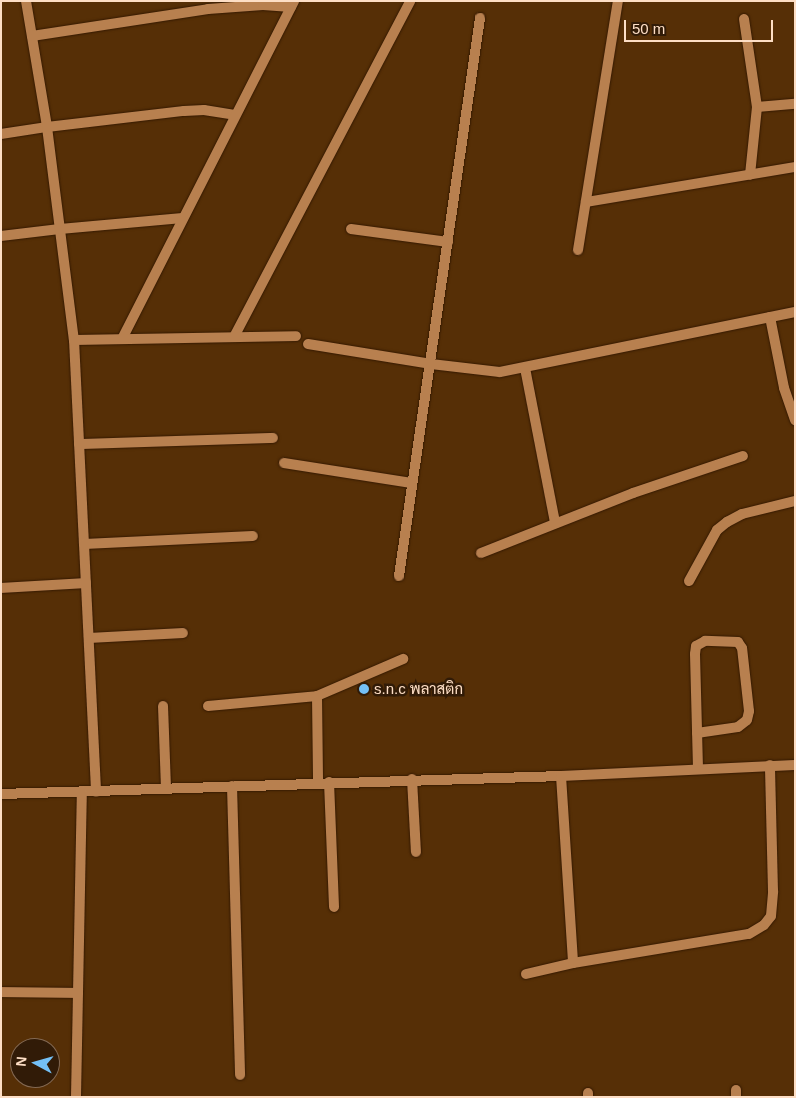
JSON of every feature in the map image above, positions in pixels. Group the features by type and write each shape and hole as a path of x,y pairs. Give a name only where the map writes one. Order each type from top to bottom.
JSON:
{"street":[{"path":"26,1 47,127 74,340 96,791"},
{"path":"234,335 410,1"},
{"path":"578,250 618,1"},
{"path":"32,36 208,9 293,4 123,338"},
{"path":"399,576 480,18"},
{"path":"744,19 757,107 750,175"},
{"path":"757,107 795,104"},
{"path":"1,134 184,111 204,110 235,115"},
{"path":"586,202 795,167"},
{"path":"1,236 183,218"},
{"path":"351,229 448,242"},
{"path":"308,344 491,372 525,368 795,312"},
{"path":"770,316 784,388 795,420"},
{"path":"74,340 234,335 296,336"},
{"path":"525,368 555,523"},
{"path":"79,444 273,438"},
{"path":"481,553 633,493 743,456"},
{"path":"284,464 411,483"},
{"path":"689,582 717,530 727,522 742,514 795,501"},
{"path":"84,544 253,536"},
{"path":"1,588 86,583"},
{"path":"89,638 183,633"},
{"path":"697,733 738,727 747,720 749,711 742,648 738,642 705,641 696,646 697,733 698,768"},
{"path":"208,706 317,696 403,659"},
{"path":"317,696 318,782"},
{"path":"163,706 166,787"},
{"path":"526,974 573,963 749,934 764,926 771,916 773,892 770,765"},
{"path":"1,794 318,782 561,776 698,768 795,765"},
{"path":"561,776 573,963"},
{"path":"412,779 416,852"},
{"path":"329,782 334,907"},
{"path":"232,786 240,1075"},
{"path":"76,1097 82,791"},
{"path":"1,992 78,993"}],"place":[{"name":"s.n.c พลาสติก","path":"364,689"}]}
